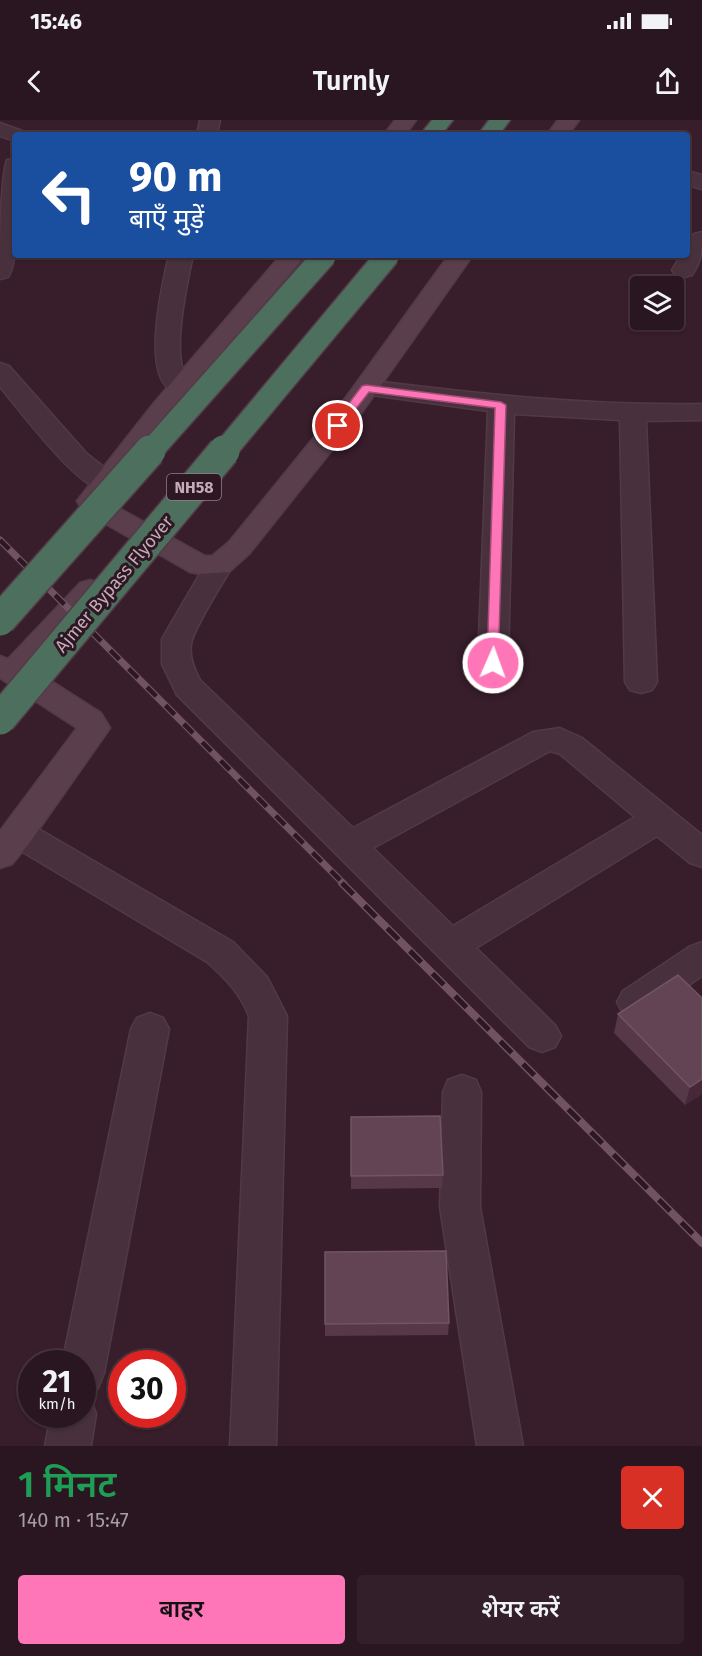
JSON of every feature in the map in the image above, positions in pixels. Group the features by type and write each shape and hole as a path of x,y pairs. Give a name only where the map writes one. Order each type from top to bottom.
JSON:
{"highway":[{"path":"433,132 443,120"},
{"path":"490,132 500,120"},
{"path":"0,620 322,258"},
{"name":"Ajmer Bypass Flyover","path":"0,719 385,258"}],"street":[{"path":"396,132 406,120"},
{"path":"559,132 569,120"},
{"path":"0,272 12,186"},
{"path":"684,270 702,240"},
{"path":"180,258 175,280 168,351 170,372 183,387"},
{"path":"219,565 200,565 93,505 93,496 290,258"},
{"path":"459,258 366,388 239,548 219,565 177,639 174,650 176,664 188,687 542,1036"},
{"path":"0,371 77,460 105,482"},
{"path":"366,388 501,405 633,413 702,412"},
{"path":"493,663 501,405"},
{"path":"633,413 641,682"},
{"path":"141,532 7,670 90,720 94,728 9,844 220,952 248,976 260,996 268,1017 253,1446"},
{"path":"349,846 544,740 560,739 702,854"},
{"path":"450,946 658,819"},
{"path":"636,1002 702,957"},
{"path":"87,1350 150,1029"},
{"path":"462,1092 460,1207 500,1446"},
{"path":"68,1446 71,1428"}],"building":[{"path":"678,975 702,998 702,1079 690,1087 618,1014"},
{"path":"440,1116 443,1175 351,1176 351,1117"},
{"path":"446,1251 449,1323 325,1324 325,1252"}],"railway":[{"path":"0,540 344,884"},
{"path":"342,883 702,1243"}],"route":[{"path":"338,426 366,388 501,405 493,663"}]}
